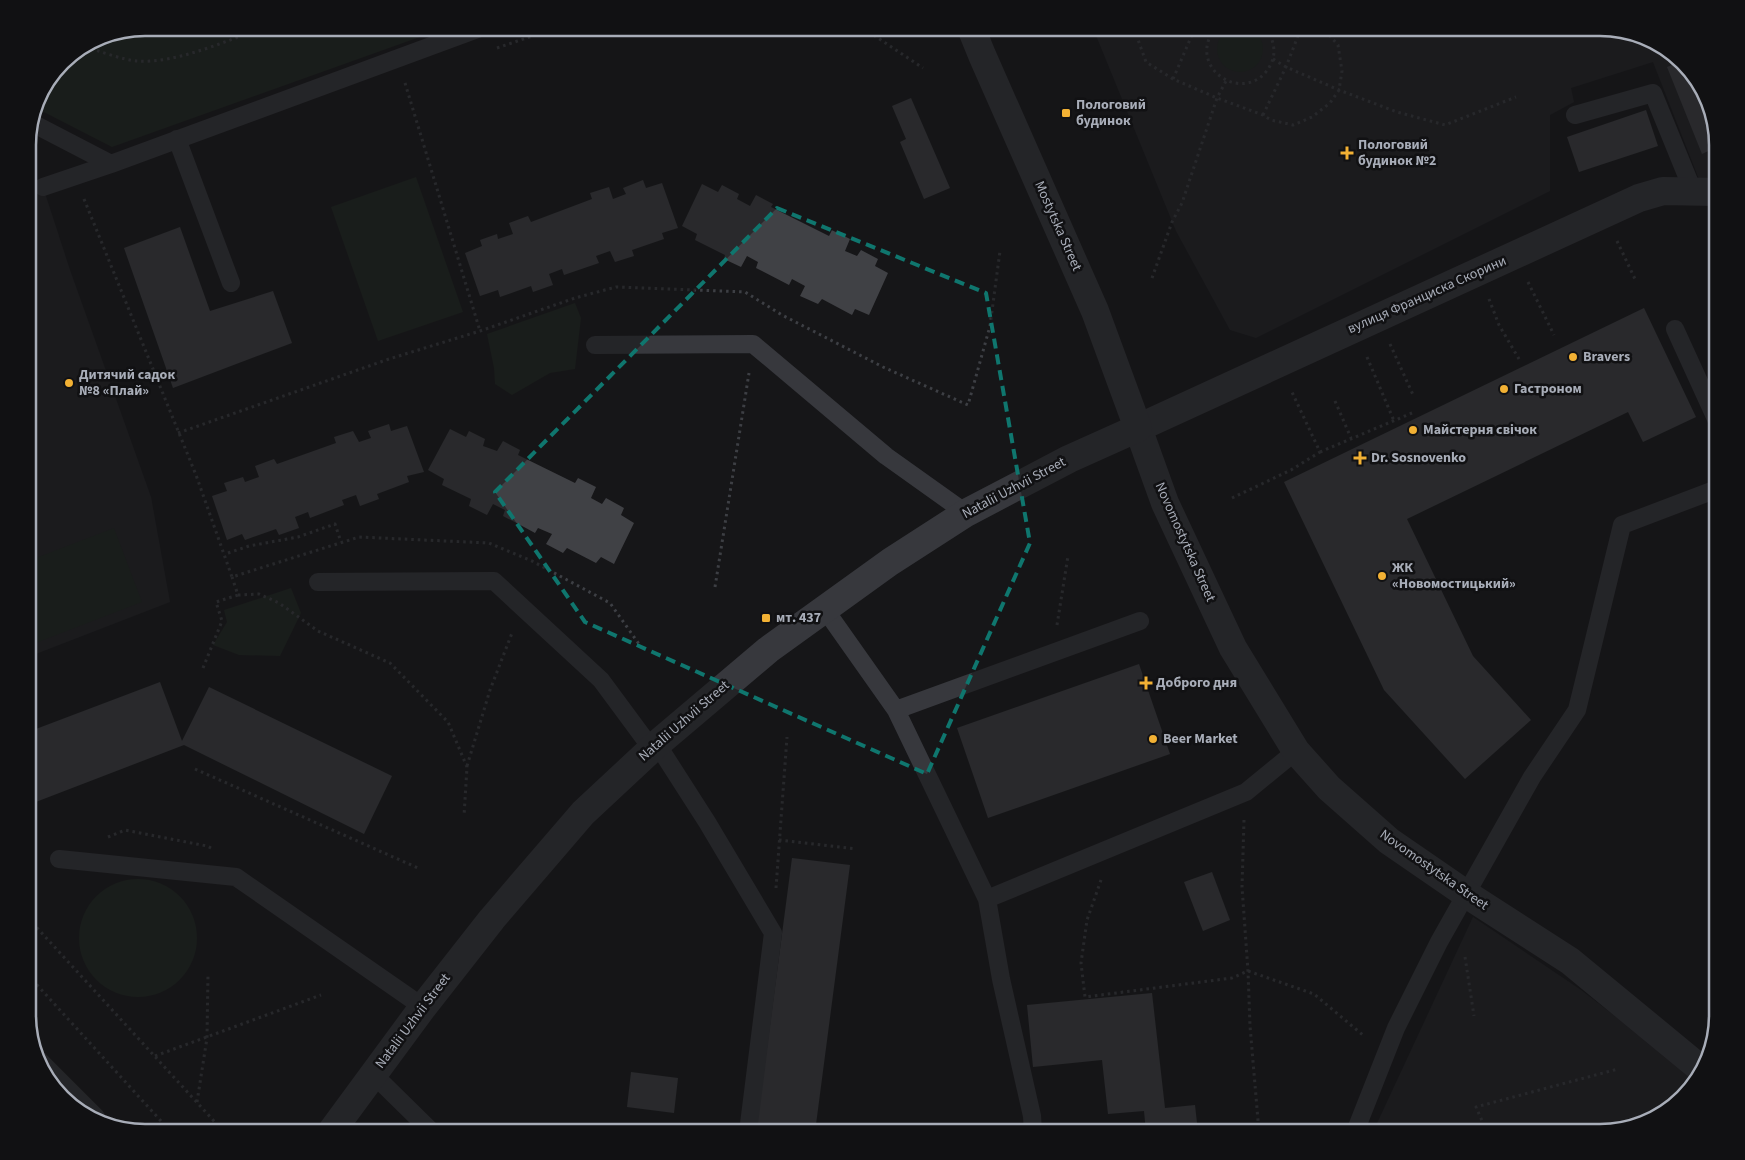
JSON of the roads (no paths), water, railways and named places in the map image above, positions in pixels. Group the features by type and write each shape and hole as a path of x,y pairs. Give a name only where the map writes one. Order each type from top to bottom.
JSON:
{"street":[{"name":"Mostytska Street","path":"974,36 1096,311 1138,428"},
{"name":"вулиця Франциска Скорини","path":"1138,428 1639,198 1664,191 1709,202"},
{"name":"Natalii Uzhvii Street","path":"337,1124 423,1007 492,919 583,813 654,746 719,690 824,608 890,562 966,513 1068,459 1138,428"},
{"name":"Novomostytska Street","path":"1138,428 1165,503 1233,648 1296,751 1329,788 1389,841 1466,894 1570,961 1696,1065"}],"lane":[{"path":"42,186 111,164 459,36"},
{"path":"1576,115 1653,93 1709,202"},
{"path":"38,126 111,164"},
{"path":"177,139 231,283"},
{"path":"1675,329 1709,401"},
{"path":"595,344 753,344 886,456 966,513"},
{"path":"1358,1124 1396,1028 1439,942 1532,777 1577,710 1622,525 1709,492"},
{"path":"318,582 494,581 601,680 654,746 707,822 773,933 749,1124"},
{"path":"824,608 896,710 987,899 1001,979 1032,1124"},
{"path":"896,710 1140,621"},
{"path":"987,899 1246,792 1296,751"},
{"path":"59,860 236,877 423,1007"},
{"path":"373,1074 424,1124"}],"place":[{"name":"Пологовий будинок","path":"1066,113"},
{"name":"Пологовий будинок №2","path":"1347,153"},
{"name":"Bravers","path":"1573,357"},
{"name":"Дитячий садок №8 «Плай»","path":"69,383"},
{"name":"Гастроном","path":"1504,389"},
{"name":"Майстерня свічок","path":"1413,430"},
{"name":"Dr. Sosnovenko","path":"1360,458"},
{"name":"ЖК «Новомостицький»","path":"1382,576"},
{"name":"мт. 437","path":"766,618"},
{"name":"Доброго дня","path":"1146,683"},
{"name":"Beer Market","path":"1153,739"}]}
